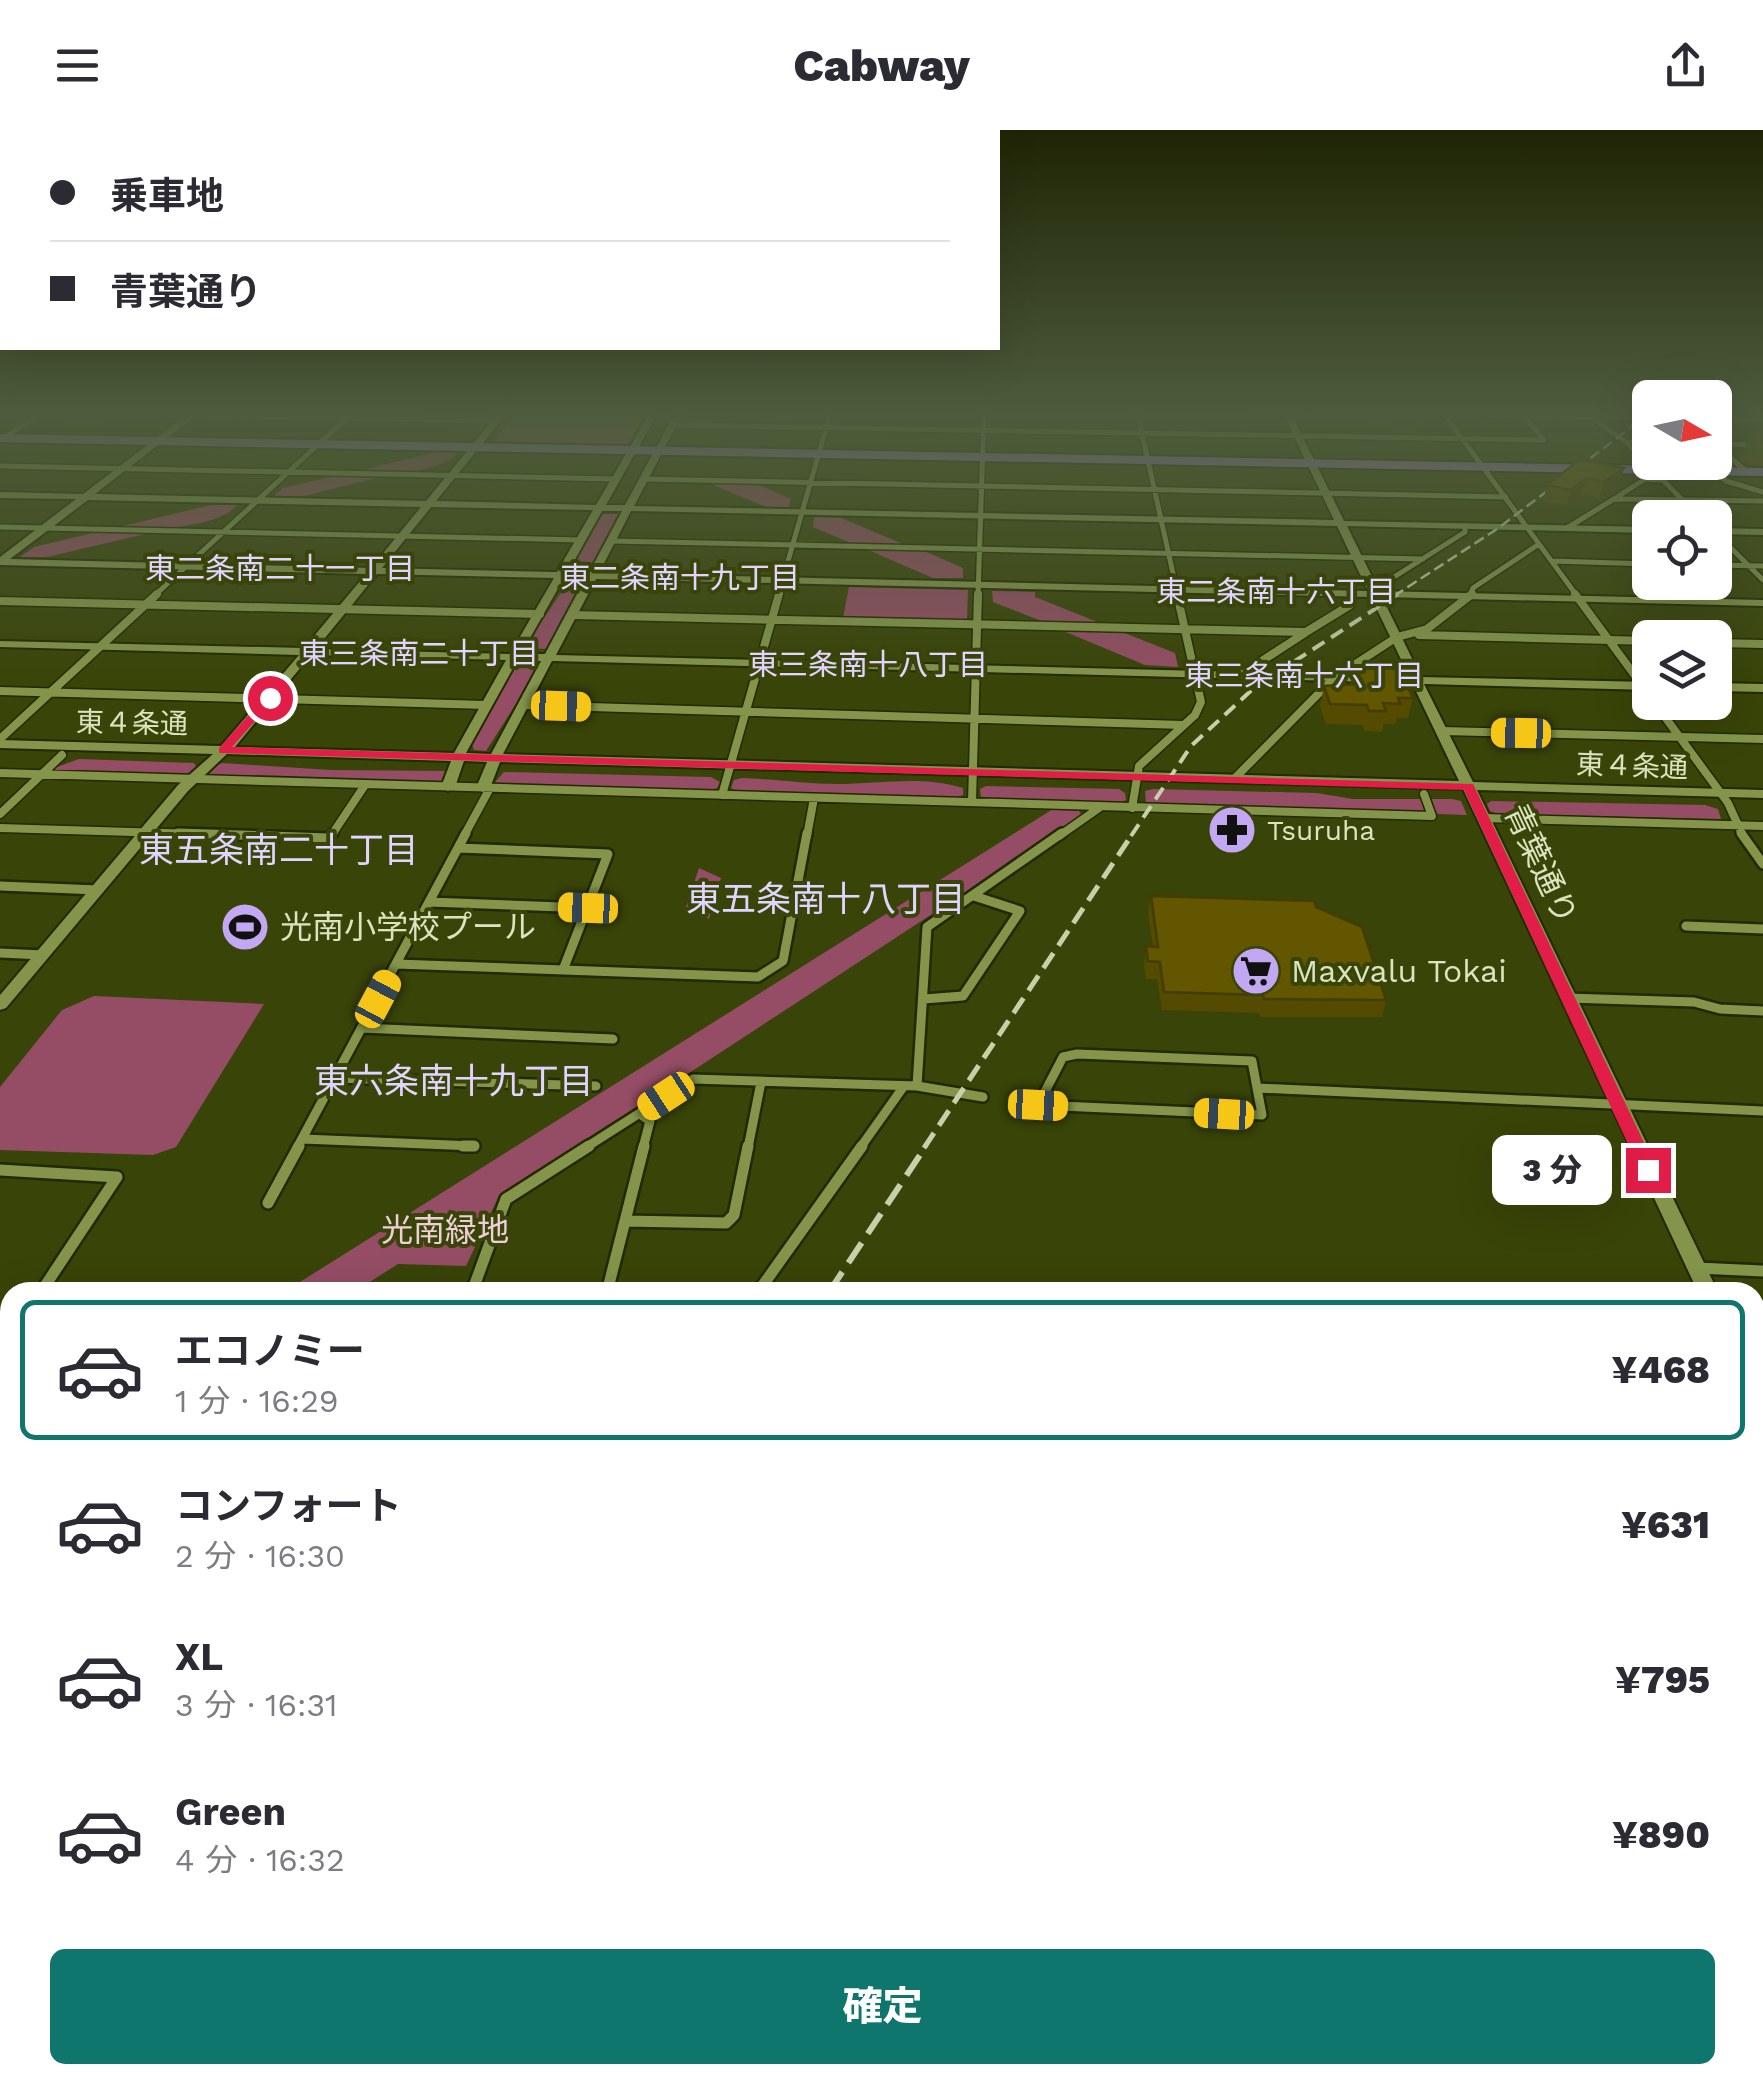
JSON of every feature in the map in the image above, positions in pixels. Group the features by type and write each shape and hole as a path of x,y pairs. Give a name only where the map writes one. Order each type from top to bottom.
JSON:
{"street":[{"path":"0,562 79,502"},
{"path":"0,742 254,502"},
{"path":"350,502 1632,530"},
{"path":"448,788 486,704 601,502"},
{"path":"268,1203 458,848 487,788 494,762 632,502"},
{"path":"722,795 805,502"},
{"path":"972,802 981,502"},
{"path":"1132,808 1139,766 1195,714 1201,702 1157,502"},
{"name":"青葉通り","path":"1333,502 1703,1282"},
{"path":"1510,502 1632,670"},
{"path":"1567,528 1606,502"},
{"path":"0,1005 146,831 270,698 428,504"},
{"path":"1369,579 1394,577 1465,532 1465,526"},
{"path":"0,527 581,540"},
{"path":"1732,532 1763,532"},
{"path":"612,541 1423,558"},
{"path":"1413,634 1539,544"},
{"path":"1732,549 1763,580"},
{"path":"1552,561 1632,563"},
{"path":"0,562 1763,603"},
{"path":"1732,566 1763,566"},
{"path":"0,601 540,614"},
{"path":"1240,675 1350,605"},
{"path":"573,615 1306,632"},
{"path":"1235,778 1334,678 1398,638 1413,634 1632,641"},
{"path":"1732,643 1763,644"},
{"path":"0,644 1632,688"},
{"path":"1732,687 1763,688"},
{"path":"0,691 486,704"},
{"path":"524,705 1183,724"},
{"path":"1667,720 1724,798 1735,825 1763,864"},
{"path":"1442,731 1763,738"},
{"name":"東４条通","path":"0,742 218,755"},
{"name":"東４条通","path":"0,753 494,762 1137,781 1424,794 1471,791"},
{"path":"0,814 62,755"},
{"path":"0,773 1432,816 1424,794"},
{"name":"東４条通","path":"1137,781 1235,778 1471,791 1724,798 1763,803"},
{"path":"0,828 330,838 364,785"},
{"name":"東４条通","path":"1724,798 1763,794"},
{"path":"396,964 758,977 784,961 814,798"},
{"path":"765,1282 911,1086 924,999 927,927 1100,808"},
{"path":"1484,818 1763,826"},
{"path":"458,848 608,854 562,970"},
{"path":"0,886 98,890"},
{"path":"924,999 962,996 1020,911 974,896"},
{"path":"429,902 588,908"},
{"path":"1686,926 1763,929"},
{"path":"0,953 43,955"},
{"path":"1568,998 1694,1002 1720,1009 1763,1010"},
{"path":"362,1028 613,1039"},
{"path":"1078,1054 1252,1061 1258,1088 1262,1116 1038,1105 1064,1057 1078,1054"},
{"path":"335,1078 596,1086"},
{"path":"476,1282 506,1199 694,1079 911,1086 983,1097"},
{"path":"626,1220 726,1223 734,1215 762,1082"},
{"path":"1258,1088 1763,1111"},
{"path":"610,1282 650,1121 640,1114"},
{"path":"303,1138 474,1146"},
{"path":"0,1170 117,1177 48,1282"},
{"path":"1696,1268 1763,1271"}],"green space":[{"path":"755,502 790,502 789,507 766,507"},
{"path":"211,505 238,505 198,524 119,527"},
{"path":"601,514 622,514 592,563 573,567"},
{"path":"814,517 841,518 903,544 851,543 813,527"},
{"path":"97,532 145,534 47,557 20,557 34,547"},
{"path":"866,549 922,550 963,568 963,578 933,578"},
{"path":"566,585 583,585 548,649 524,648"},
{"path":"849,587 968,590 967,621 843,618"},
{"path":"992,591 1035,592 1035,597 1100,623 1044,622 993,602"},
{"path":"1061,630 1122,632 1175,653 1178,667 1145,665"},
{"path":"536,664 530,682 486,751 474,750 471,742 515,666"},
{"path":"79,759 196,766 190,773 173,777 57,772 54,768"},
{"path":"214,765 331,770 451,771 446,781 438,784 204,776"},
{"path":"504,772 711,777 720,782 717,788 703,792 500,786 495,782"},
{"path":"734,780 825,784 932,782 963,788 963,795 952,799 737,792 731,788"},
{"path":"980,789 1119,789 1126,800 1117,804 990,800 981,797"},
{"path":"1145,791 1317,793 1353,799 1452,799 1461,801 1467,815 1146,804"},
{"path":"1491,801 1705,805 1718,809 1721,819 1498,814 1490,811 1487,804"},
{"name":"光南緑地","path":"1053,809 1079,811 1082,816 498,1198 466,1266 398,1264 370,1282 300,1282"},
{"path":"699,868 721,878 709,919 686,907"},
{"path":"94,996 264,1004 176,1147 153,1155 0,1150 0,1087 62,1010"}],"building":[{"path":"1354,668 1400,669 1413,698 1398,698 1400,704 1383,703 1386,711 1369,711 1367,705 1330,704 1324,686 1357,684"},
{"name":"Maxvalu Tokai","path":"1151,896 1314,901 1316,907 1362,927 1386,1000 1264,999 1263,995 1164,992 1160,962 1148,961 1146,946 1158,947"}],"railway":[{"path":"1394,596 1532,502"},
{"path":"1133,833 1191,746 1255,687 1398,594"},
{"path":"924,1148 1133,833"},
{"path":"836,1282 926,1146"}],"place":[{"name":"Tsuruha","path":"1232,830"},
{"name":"光南小学校プール","path":"245,927"},
{"name":"Maxvalu Tokai","path":"1256,971"}],"district":[{"name":"東二条南二十一丁目","path":"280,568"},
{"name":"東二条南十九丁目","path":"680,577"},
{"name":"東二条南十六丁目","path":"1276,591"},
{"name":"東三条南二十丁目","path":"419,653"},
{"name":"東三条南十八丁目","path":"868,664"},
{"name":"東三条南十六丁目","path":"1304,675"},
{"name":"東五条南二十丁目","path":"279,850"},
{"name":"東五条南十八丁目","path":"826,899"},
{"name":"東六条南十九丁目","path":"454,1081"}],"route":[{"path":"270,698 223,750 1468,786 1648,1170"}]}
